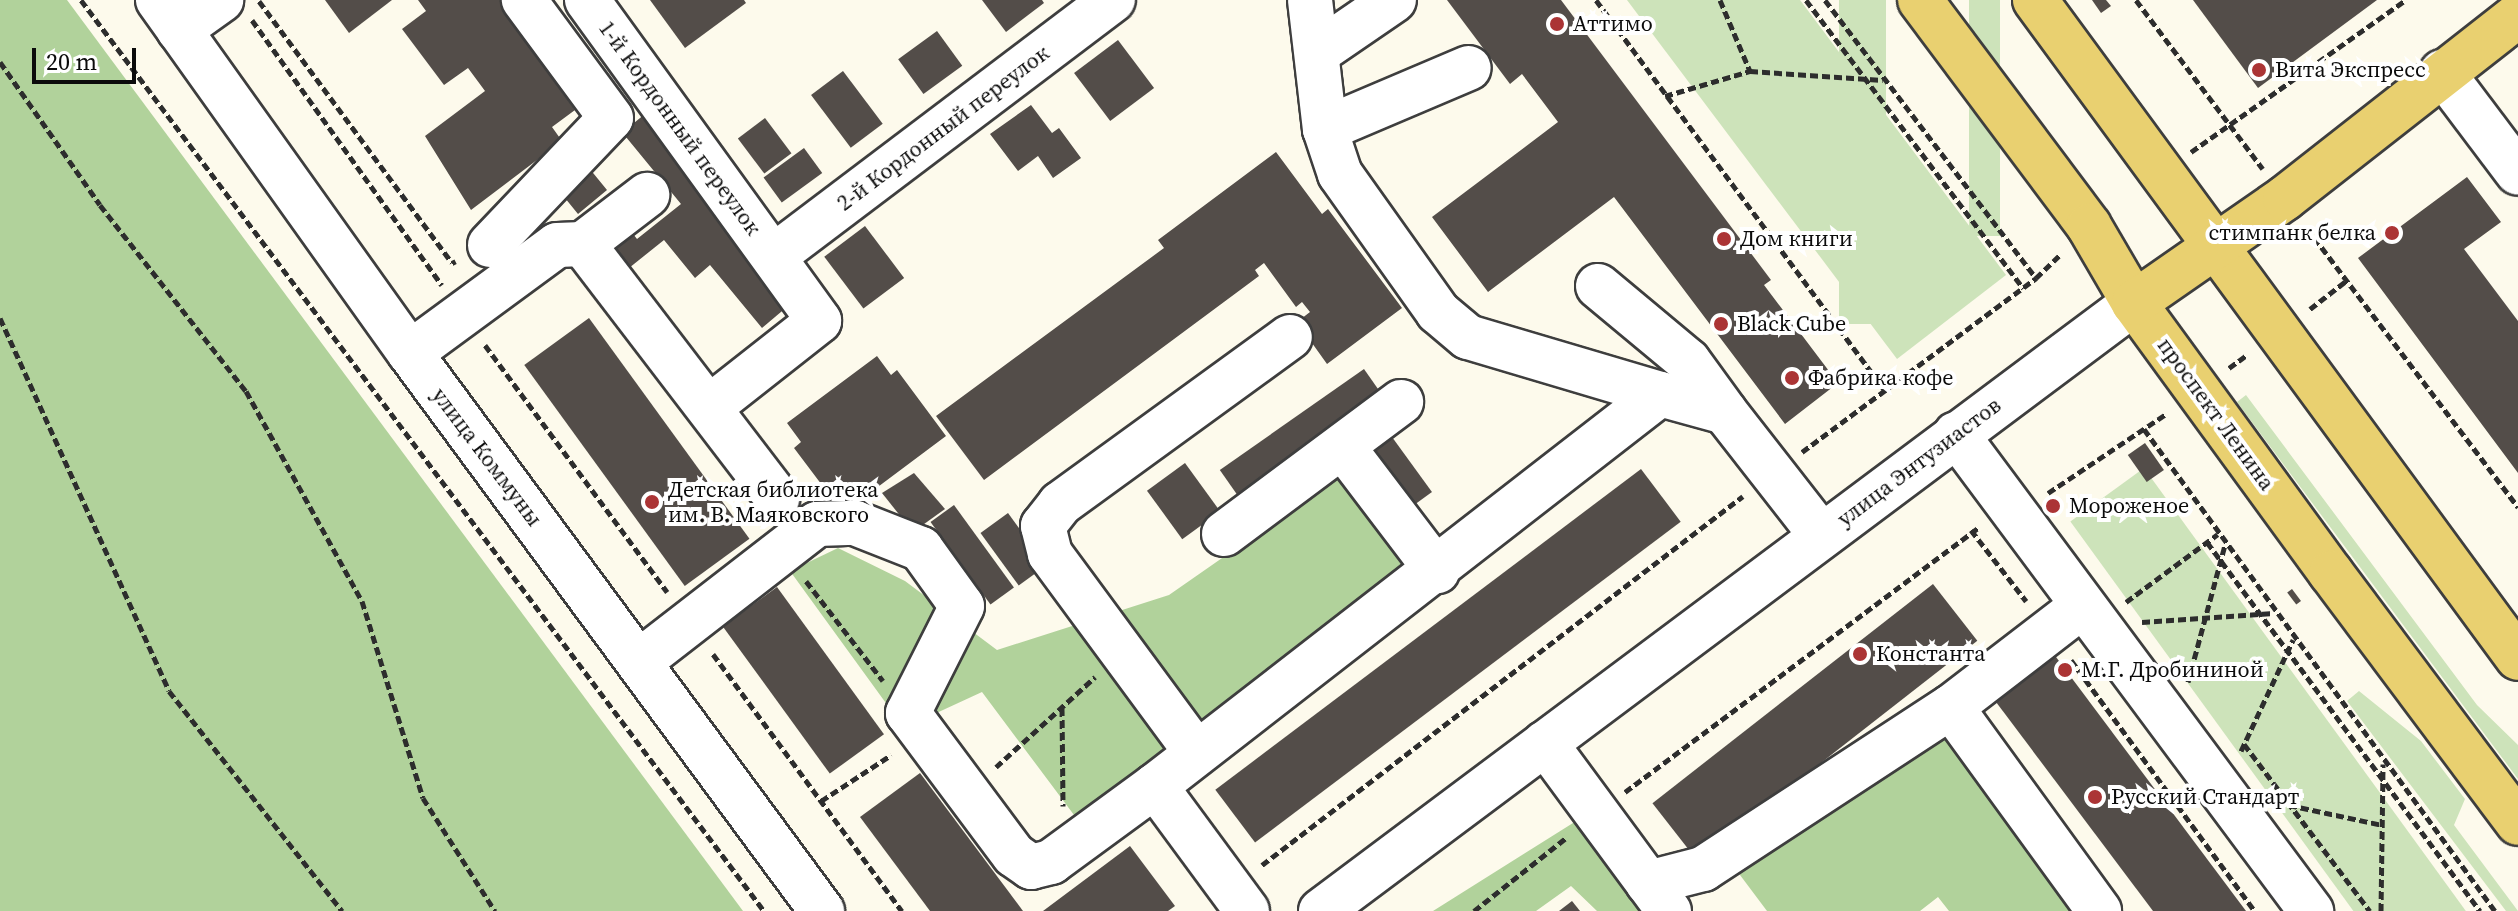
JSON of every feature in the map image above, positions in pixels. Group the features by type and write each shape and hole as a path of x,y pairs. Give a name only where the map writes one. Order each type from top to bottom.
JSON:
{"main road":[{"name":"проспект Ленина","path":"1920,0 2089,226 2134,303 2518,823"},
{"path":"2035,0 2516,653"},
{"name":"улица Энтузиастов","path":"2134,303 2285,198 2518,15"}],"street":[{"path":"490,245 611,118 524,0"},
{"name":"1-й Кордонный переулок","path":"587,0 819,321 711,406"},
{"name":"2-й Кордонный переулок","path":"774,256 1113,0"},
{"path":"1310,0 1325,129 1340,174 1451,326 1468,337 1725,412"},
{"path":"1318,52 1394,0"},
{"path":"168,15 234,6"},
{"name":"улица Коммуны","path":"168,15 410,353 822,911"},
{"path":"1325,129 1469,68"},
{"path":"2442,72 2518,173"},
{"path":"410,353 557,245 583,244 647,195"},
{"path":"583,244 711,406 777,498"},
{"path":"1598,286 1688,361 1821,535"},
{"name":"улица Энтузиастов","path":"1321,911 2134,303"},
{"path":"1196,752 1050,554 1043,526 1060,504 1290,337"},
{"path":"639,662 817,524 855,523 921,549 962,606 916,723 1014,855 1031,867 1063,853 1155,786 1437,571 1660,394"},
{"path":"1224,534 1401,402"},
{"path":"1956,434 2014,516 2075,621 2176,729 2311,911"},
{"path":"1343,447 1437,571"},
{"path":"1545,743 1659,897 1951,707 2075,621"},
{"path":"1951,707 2099,911"},
{"path":"1155,786 1247,911"}],"path":[{"path":"81,0 764,911"},
{"path":"259,0 452,263 490,245"},
{"path":"1596,0 1886,392"},
{"path":"1720,0 1750,71"},
{"path":"1806,0 2023,288"},
{"path":"1825,0 2036,278"},
{"path":"2136,0 2518,507"},
{"path":"234,6 902,911"},
{"path":"0,62 100,205 246,391 362,601 423,798 495,911"},
{"path":"1665,96 1750,71 1884,80"},
{"path":"0,318 169,691 342,911"},
{"path":"1474,911 1597,813 1971,530 2014,516 2144,429 2293,640 2495,911"},
{"path":"1971,530 2075,621 2255,911"},
{"path":"2075,621 2218,534"},
{"path":"2207,542 2480,911"},
{"path":"2176,729 2225,544"},
{"path":"784,552 916,723 821,801"},
{"path":"2075,621 2274,613"},
{"path":"2221,790 2293,640"},
{"path":"968,792 1123,653"},
{"path":"1062,707 1063,853"},
{"path":"2244,744 2370,911"},
{"path":"2381,911 2383,763"},
{"path":"2289,805 2382,825"}],"green space":[{"path":"0,0 67,0 743,911 0,911"},
{"path":"1627,0 1800,0 2006,275 1897,359"},
{"path":"1839,0 1886,0 1886,324 1839,324"},
{"path":"1969,0 2000,0 2000,236 1969,236"},
{"path":"2246,395 2477,705 2518,745 2518,779 2237,402"},
{"path":"2144,468 2466,911 2353,911 2070,521"},
{"path":"1341,475 1405,570 1077,819 982,692 904,728 790,571 838,548 905,581 997,650 1169,595"},
{"path":"2359,691 2421,741 2465,799 2454,825 2518,911 2506,911 2347,701"},
{"path":"1955,695 2117,911 1949,911 1938,897 1920,911 1767,911 1731,863"},
{"path":"1581,818 1643,911 1597,911 1571,886 1536,911 1433,911"}],"building":[{"path":"325,0 392,0 349,33"},
{"path":"418,0 513,0 570,76 557,85 575,110 552,127 562,141 471,210 425,136 485,91 468,68 444,85 402,29 426,11"},
{"path":"650,0 744,0 746,3 685,48"},
{"path":"982,0 1042,0 1044,3 1006,32"},
{"path":"1447,0 1561,0 1771,280 1764,285 1838,383 1785,424 1614,197 1488,292 1432,217 1558,122 1522,74 1510,84"},
{"path":"2092,0 2106,0 2111,6 2101,13"},
{"path":"2193,0 2377,0 2258,88"},
{"path":"937,31 962,66 923,94 898,59"},
{"path":"1118,40 1154,88 1110,121 1074,73"},
{"path":"843,71 883,124 851,148 811,95"},
{"path":"1031,105 1052,133 1059,128 1081,158 1053,178 1038,156 1018,171 990,134"},
{"path":"651,109 722,194 707,206 788,306 762,328 710,265 695,278 664,240 624,272 601,245 626,225 637,239 681,204 626,137 589,168 607,190 578,214 556,187"},
{"path":"765,118 791,153 764,174 738,138"},
{"path":"804,148 822,173 782,202 764,177"},
{"path":"1276,152 1322,214 1328,209 1402,308 1327,364 1297,322 1310,312 1302,302 1296,307 1264,263 1255,270 1259,276 984,480 936,416 1164,248 1158,240"},
{"path":"2467,177 2501,222 2464,249 2518,321 2518,473 2358,258"},
{"path":"865,226 904,278 863,309 824,257"},
{"path":"589,318 749,539 685,586 524,365"},
{"path":"877,356 891,375 897,370 946,436 843,513 794,448 801,442 787,423"},
{"path":"1364,369 1383,396 1239,497 1220,470"},
{"path":"1392,437 1432,492 1405,511 1365,456"},
{"path":"2145,443 2164,470 2147,482 2128,455"},
{"path":"1185,463 1220,512 1182,539 1147,491"},
{"path":"1641,469 1681,522 1255,842 1215,790"},
{"path":"914,473 945,509 913,532 882,493"},
{"path":"2057,497 2063,507 2050,515 2044,505"},
{"path":"954,505 1014,588 990,605 931,522"},
{"path":"1008,513 1046,566 1019,586 980,533"},
{"path":"1933,584 1977,641 1697,860 1652,803"},
{"path":"777,587 884,734 830,774 723,626"},
{"path":"2292,589 2301,601 2296,605 2287,593"},
{"path":"2053,653 2246,911 2153,911 1993,698"},
{"path":"920,773 1023,911 930,911 860,817"},
{"path":"1130,846 1175,906 1168,911 1043,911"},
{"path":"1572,901 1580,911 1559,911"}],"place":[{"name":"Аттимо","path":"1557,24"},
{"name":"Вита Экспресс","path":"2259,70"},
{"name":"стимпанк белка","path":"2392,233"},
{"name":"Дом книги","path":"1724,239"},
{"name":"Black Cube","path":"1721,324"},
{"name":"Фабрика кофе","path":"1792,378"},
{"name":"Детская библиотека им. В. Маяковского","path":"652,502"},
{"name":"Мороженое","path":"2053,506"},
{"name":"Константа","path":"1860,654"},
{"name":"М.Г. Дробининой","path":"2065,670"},
{"name":"Русский Стандарт","path":"2095,797"}]}
